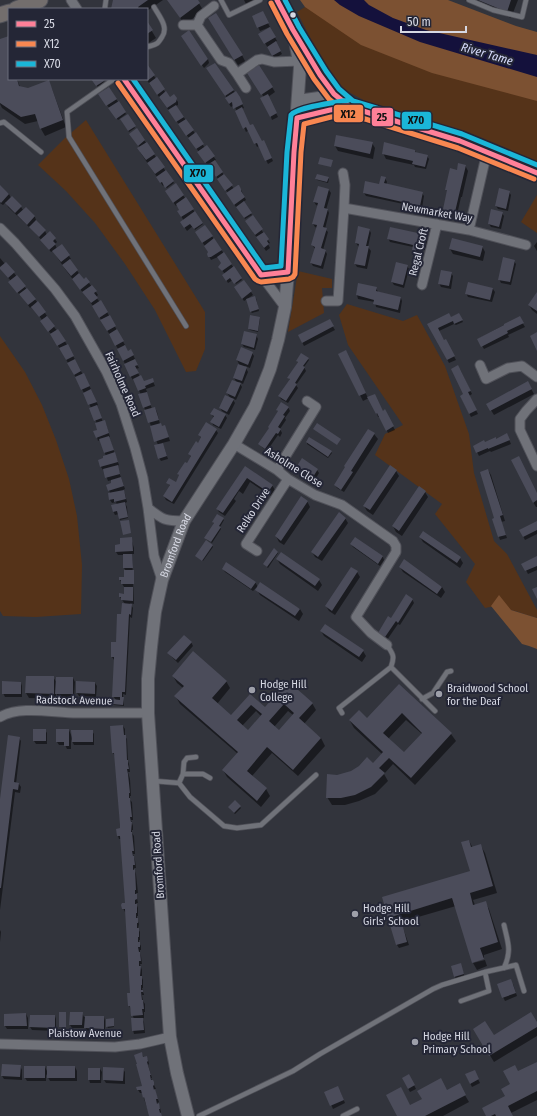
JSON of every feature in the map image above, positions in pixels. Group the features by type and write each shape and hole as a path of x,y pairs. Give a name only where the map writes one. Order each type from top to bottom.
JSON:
{"main road":[{"path":"19,8 40,0"}],"street":[{"name":"Bromford Road","path":"188,1116 170,1037 148,713 150,652 155,612 162,580 184,521 234,444 255,406 270,369 285,307 300,67 293,30 277,0"},
{"path":"197,25 201,16 217,3"},
{"path":"184,25 197,25"},
{"path":"197,25 222,60 229,63 246,88"},
{"path":"293,30 320,75 334,94 350,107"},
{"path":"237,74 257,60 262,59 274,62 299,61"},
{"path":"125,80 261,276 285,307"},
{"path":"298,101 319,98 329,99 460,142 537,173"},
{"path":"297,118 350,107"},
{"path":"469,230 487,152"},
{"path":"326,301 338,301 345,185 343,173"},
{"name":"Newmarket Way","path":"344,208 469,230 526,245"},
{"name":"Regal Croft","path":"422,286 437,224"},
{"name":"Fairholme Road","path":"0,228 55,288 75,316 106,371 121,404 135,448 143,478 154,556 162,580"},
{"path":"261,276 288,272"},
{"path":"480,365 486,379 508,368 522,366 537,377"},
{"path":"537,399 520,419 520,430 537,466"},
{"path":"277,470 316,407 307,401"},
{"name":"Asholme Close","path":"234,444 315,495 342,505 393,541 396,546 396,552 356,617 371,633 387,645"},
{"name":"Relko Drive","path":"257,551 246,544 288,479"},
{"path":"148,508 160,518 172,521 184,521"},
{"name":"Radstock Avenue","path":"0,717 6,714 39,711 75,713 148,713"},
{"name":"Plaistow Avenue","path":"0,1044 115,1047 140,1044 170,1037"}],"lane":[{"path":"217,3 229,15 260,0"},
{"path":"469,0 493,10 522,17 526,0"},
{"path":"148,47 157,44 165,33 166,28 154,7"},
{"path":"113,80 67,112 69,137 186,326"},
{"path":"0,123 4,122 41,152"},
{"path":"342,713 339,708 390,667 393,660 393,653 387,645"},
{"path":"390,667 435,711"},
{"path":"422,698 433,693 447,672 451,671"},
{"path":"180,783 183,774 184,762 187,758 196,757"},
{"path":"183,774 203,774 210,778"},
{"path":"152,780 180,783 190,797 224,826 237,828 261,824 316,775"},
{"path":"504,924 509,946 509,957 504,968"},
{"path":"199,1116 293,1071 320,1054 442,985 485,972 516,965 524,992"},
{"path":"461,1000 489,991 485,972"},
{"path":"343,1116 357,1109"}],"shaded area":[{"path":"300,0 448,0 516,26 537,32 537,101 432,73 361,45 305,7"},
{"path":"305,7 537,77 537,166 489,142 369,103 334,84 297,12"},
{"path":"86,120 205,312 205,349 196,371 186,372 155,310 125,264 95,223 66,191 38,165 65,138"},
{"path":"537,195 537,233 521,222"},
{"path":"298,271 332,279 332,288 322,288 324,313 288,332"},
{"path":"347,304 403,321 417,315 445,366 469,434 474,473 494,541 507,554 537,610 537,618 504,608 485,608 466,582 475,564 435,514 442,504 375,455 385,434 403,425 348,345 339,315"},
{"path":"0,336 25,372 42,405 69,479 77,516 82,565 81,614 36,617 3,616 0,611"},
{"path":"499,595 511,610 537,618 537,649 522,644 491,606"}],"water":[{"name":"River Tame","path":"334,0 364,0 369,5 393,18 426,30 537,55 537,77 420,42 359,16"}],"building":[{"path":"113,0 148,0 138,8 111,8"},
{"path":"167,0 198,0 200,3 180,18"},
{"path":"478,0 511,0 507,12"},
{"path":"263,11 269,23 257,28 252,16"},
{"path":"216,13 243,55 234,60 208,18"},
{"path":"148,22 153,30 148,33"},
{"path":"270,27 276,37 264,44 258,34"},
{"path":"189,30 208,59 201,66 181,36"},
{"path":"8,36 8,80 17,80 19,86 28,88 49,80 63,120 40,129 35,114 21,117 0,103 0,39"},
{"path":"276,41 281,51 272,56 267,47"},
{"path":"215,63 234,90 225,96 206,68"},
{"path":"148,65 155,75 147,81 148,80"},
{"path":"259,65 273,87 261,95 247,73"},
{"path":"157,77 165,89 157,95 149,83"},
{"path":"92,80 104,80 104,81 96,86"},
{"path":"109,87 117,99 106,106 98,94"},
{"path":"166,91 170,97 174,94 177,98 176,102 167,108 159,97"},
{"path":"236,91 243,104 233,109 232,102 229,104 225,98"},
{"path":"268,94 277,113 270,117 260,98"},
{"path":"119,101 126,112 116,119 108,108"},
{"path":"176,105 184,117 176,122 168,110"},
{"path":"242,107 250,125 253,124 262,141 264,140 272,158 265,161 257,143 254,144 246,127 243,129 235,111"},
{"path":"128,114 136,126 128,131 120,119"},
{"path":"186,119 194,130 186,136 178,124"},
{"path":"137,128 145,140 138,146 129,134"},
{"path":"196,132 204,144 196,149 188,138"},
{"path":"336,135 373,142 370,154 334,146"},
{"path":"147,142 155,154 146,160 137,148"},
{"path":"384,142 428,155 425,167 412,164 413,161 382,154"},
{"path":"207,145 215,156 205,163 197,152"},
{"path":"157,156 165,167 155,174 147,163"},
{"path":"320,157 333,160 331,167 318,164"},
{"path":"215,160 223,172 216,177 207,165"},
{"path":"458,163 466,165 455,212 451,211 450,216 442,214 447,190 445,190 450,168 457,170"},
{"path":"166,170 174,181 165,188 162,182 160,183 156,177"},
{"path":"224,174 233,185 225,191 217,179"},
{"path":"317,174 329,177 327,182 315,179"},
{"path":"381,176 386,177 384,183 423,192 420,206 363,193 365,181 379,184"},
{"path":"176,183 184,195 173,203 165,191"},
{"path":"0,185 9,194 1,203 0,202"},
{"path":"238,185 245,197 234,205 226,193"},
{"path":"318,186 329,189 324,208 328,209 323,227 327,228 321,248 326,250 321,266 310,263 315,247 311,245 317,225 312,224 318,203 313,202"},
{"path":"499,188 510,191 506,209 495,206"},
{"path":"12,196 22,206 15,213 5,203"},
{"path":"186,197 194,209 181,217 177,211 179,210 176,204"},
{"path":"244,201 252,213 244,218 236,207"},
{"path":"26,207 35,216 27,225 17,215"},
{"path":"491,209 503,212 499,227 488,224"},
{"path":"195,211 203,223 194,229 190,224 184,228 180,222"},
{"path":"253,215 263,229 255,235 245,221"},
{"path":"36,220 46,230 39,237 29,227"},
{"path":"205,225 213,236 202,243 195,232"},
{"path":"358,226 370,229 366,246 369,246 365,266 354,264 359,244 355,243"},
{"path":"390,227 427,235 424,247 417,246 416,251 412,250 413,245 387,239"},
{"path":"50,231 56,238 53,241 56,244 49,250 40,240"},
{"path":"264,232 269,239 267,241 269,244 264,248 256,237"},
{"path":"214,238 222,250 211,257 208,257 208,252 204,246"},
{"path":"452,238 483,246 480,257 449,249"},
{"path":"62,244 70,255 61,262 52,251"},
{"path":"224,252 232,264 222,271 218,267 221,263 217,257"},
{"path":"503,257 515,260 510,282 498,280"},
{"path":"70,259 78,270 71,276 62,265"},
{"path":"6,262 15,272 8,278 0,269 0,267"},
{"path":"396,262 408,265 403,285 391,282"},
{"path":"234,266 242,278 234,284 230,278 226,281 222,275"},
{"path":"441,270 452,272 449,286 438,284"},
{"path":"79,273 84,279 86,277 90,282 80,290 72,279"},
{"path":"17,275 26,286 17,293 8,282"},
{"path":"244,280 252,291 242,299 234,287"},
{"path":"468,282 493,288 490,300 465,294"},
{"path":"358,283 377,287 376,291 401,297 398,310 373,304 374,300 356,295"},
{"path":"92,285 97,291 94,293 98,298 91,303 82,292"},
{"path":"27,288 36,299 28,305 19,294"},
{"path":"537,292 537,311 528,305"},
{"path":"255,296 259,309 250,312 246,299"},
{"path":"101,300 108,312 99,318 92,306"},
{"path":"38,301 46,312 39,317 31,307"},
{"path":"449,313 451,317 459,313 463,320 454,324 453,321 438,328 455,356 447,360 427,324"},
{"path":"110,315 116,326 107,331 100,320"},
{"path":"250,315 260,317 258,331 248,329"},
{"path":"47,316 55,326 48,332 40,321"},
{"path":"520,316 524,323 507,331 508,333 481,347 477,339"},
{"path":"330,319 334,326 302,343 298,335"},
{"path":"58,329 66,341 57,346 50,334"},
{"path":"117,329 124,341 115,346 109,334"},
{"path":"244,331 257,334 254,348 241,344"},
{"path":"537,332 537,351 530,336"},
{"path":"68,344 74,356 66,360 59,348"},
{"path":"125,345 128,351 131,349 134,355 123,361 117,349"},
{"path":"241,347 253,352 248,365 236,360"},
{"path":"346,350 366,393 359,396 338,354"},
{"path":"301,353 309,358 303,366 305,367 295,383 297,384 286,401 278,396 290,379 287,378 298,362 296,361"},
{"path":"75,359 81,371 74,375 67,363"},
{"path":"135,359 138,365 135,366 139,373 130,377 124,364"},
{"path":"238,364 247,367 242,381 233,378"},
{"path":"458,365 471,391 468,392 477,410 469,414 460,396 463,394 451,369"},
{"path":"84,373 90,386 81,390 75,377"},
{"path":"141,375 144,381 153,378 154,382 145,386 146,388 138,391 133,379"},
{"path":"232,380 241,383 235,397 226,393"},
{"path":"528,381 532,389 490,411 486,404"},
{"path":"91,389 97,402 88,405 83,393"},
{"path":"147,392 151,405 143,408 138,394"},
{"path":"375,394 383,411 385,409 394,426 386,431 367,397"},
{"path":"225,395 234,399 227,412 219,408"},
{"path":"281,402 289,407 283,415 285,416 278,427 281,429 278,434 276,433 265,449 258,444 269,428 268,427 278,411 276,410"},
{"path":"97,405 102,418 94,421 89,408"},
{"path":"155,407 159,420 148,423 144,410"},
{"path":"214,408 226,414 219,427 210,422 214,416 210,414"},
{"path":"105,420 109,433 96,438 93,431 97,430 95,423"},
{"path":"206,422 217,429 172,502 163,496 170,485 166,483 169,478 176,482 179,475 177,474 191,456 188,454 196,441 198,443 201,437 198,435"},
{"path":"161,423 162,426 165,425 169,437 154,442 150,426"},
{"path":"317,423 341,439 337,445 313,429"},
{"path":"368,429 375,433 341,490 334,485 345,467 344,466"},
{"path":"507,433 510,440 476,453 473,446 484,440 485,442 496,437 496,439"},
{"path":"109,436 114,450 104,453 99,439"},
{"path":"309,437 332,451 328,457 306,442"},
{"path":"163,443 167,456 158,459 154,445"},
{"path":"115,452 118,462 100,467 98,460 103,458 103,456"},
{"path":"519,456 537,493 537,500 533,503 511,460"},
{"path":"302,458 318,469 313,477 297,466"},
{"path":"118,465 120,474 105,478 103,469"},
{"path":"390,465 397,470 370,510 363,506"},
{"path":"245,466 273,485 268,492 247,478 223,513 216,509"},
{"path":"488,469 503,515 500,516 506,535 498,537 492,519 494,518 480,472"},
{"path":"121,477 124,486 108,491 106,485 111,483 111,480"},
{"path":"419,486 426,491 399,531 392,526"},
{"path":"124,490 126,499 114,502 114,499 109,500 108,493"},
{"path":"301,496 308,501 281,541 275,536"},
{"path":"125,502 128,517 119,519 117,511 113,512 111,505"},
{"path":"339,512 346,518 318,557 311,552"},
{"path":"217,514 224,518 219,526 221,527 211,542 204,538 214,523 212,522"},
{"path":"129,520 131,533 123,535 120,521"},
{"path":"537,521 537,530 523,537 519,530"},
{"path":"423,531 461,557 457,563 419,537"},
{"path":"132,537 133,551 115,552 115,545 120,544 120,538"},
{"path":"355,537 383,556 378,564 350,544"},
{"path":"206,540 213,545 202,561 195,556"},
{"path":"274,548 278,552 267,567 263,564"},
{"path":"281,552 320,579 315,586 276,559"},
{"path":"123,554 132,554 133,568 123,568"},
{"path":"537,556 537,566 525,571 521,564"},
{"path":"404,559 442,587 437,594 399,567"},
{"path":"226,562 256,582 251,589 222,569"},
{"path":"351,567 358,571 332,611 325,606"},
{"path":"124,570 134,570 134,584 121,584 119,577 124,577"},
{"path":"260,582 300,609 295,616 255,590"},
{"path":"124,587 133,587 133,601 121,600 121,597 119,597 119,593 124,594"},
{"path":"537,587 537,599 532,589"},
{"path":"406,594 413,599 398,623 396,621 385,637 378,633 388,616 391,618"},
{"path":"122,603 132,604 131,615 129,614 125,692 122,692 122,697 124,697 123,705 112,704 112,699 120,700 120,697 112,697 114,657 111,657 111,642 116,642 117,614 121,614"},
{"path":"325,624 364,650 359,657 320,631"},
{"path":"184,635 192,642 176,660 167,653"},
{"path":"193,651 227,681 212,698 231,715 250,694 265,707 288,681 313,703 299,718 321,738 293,770 267,747 247,771 267,788 257,801 222,770 238,752 174,696 184,686 172,676","holes":["284,704 294,713 279,730 269,721","251,705 262,714 248,730 237,720"]},
{"path":"26,676 54,676 54,694 25,693"},
{"path":"56,677 73,677 73,694 55,694"},
{"path":"2,681 21,682 21,694 2,694"},
{"path":"76,681 95,682 95,694 76,693"},
{"path":"399,684 452,733 411,778 389,758 379,768 385,773 371,787 355,795 341,798 326,798 327,774 337,775 351,771 359,766 367,757 373,763 383,752 349,720 359,710 367,718","holes":["402,713 422,733 404,752 383,733"]},
{"path":"123,725 124,735 126,735 127,760 129,769 127,769 132,817 130,817 132,822 131,832 134,851 132,851 135,865 133,865 133,870 135,869 135,894 137,894 135,904 137,904 136,918 138,918 137,928 139,928 138,942 140,942 140,947 138,947 141,961 139,961 139,966 141,966 141,990 143,990 143,992 141,992 144,1009 142,1009 143,1015 131,1016 130,1006 128,1006 127,993 130,993 125,909 122,909 121,905 122,903 125,903 120,836 117,836 116,829 120,828 120,825 114,753 112,753 110,726"},
{"path":"33,729 46,729 46,741 33,741"},
{"path":"56,729 69,729 69,746 64,746 64,742 56,742"},
{"path":"71,730 93,730 93,742 72,742"},
{"path":"8,735 20,737 14,782 19,783 18,790 13,789 0,888 0,799"},
{"path":"235,800 241,806 234,813 228,807"},
{"path":"469,840 471,847 481,844 493,886 470,893 473,905 486,901 498,942 480,948 484,959 472,963 452,898 388,918 382,897 470,871 461,842"},
{"path":"401,919 407,942 396,945 389,922"},
{"path":"461,963 464,974 454,977 451,966"},
{"path":"511,979 516,993 502,998 497,984"},
{"path":"59,1012 66,1012 66,1027 59,1027"},
{"path":"70,1012 83,1012 82,1025 69,1025"},
{"path":"531,1012 537,1022 537,1027 489,1056 473,1029 485,1021 494,1035"},
{"path":"26,1013 27,1026 4,1026 4,1014"},
{"path":"30,1015 55,1015 55,1028 29,1027"},
{"path":"85,1016 104,1016 104,1029 84,1028"},
{"path":"114,1018 114,1026 106,1027 106,1019"},
{"path":"131,1018 143,1018 144,1030 132,1031"},
{"path":"142,1052 143,1057 147,1056 151,1080 154,1082 153,1086 158,1099 156,1099 157,1104 159,1103 159,1109 162,1116 149,1116 141,1090 137,1090 136,1087 142,1086 134,1055"},
{"path":"537,1062 537,1091 508,1106 513,1116 496,1116 495,1114 486,1116 482,1108 505,1096 501,1089 510,1084 503,1071 515,1065 518,1071"},
{"path":"2,1064 21,1065 20,1077 1,1076"},
{"path":"24,1066 45,1066 45,1078 24,1078"},
{"path":"47,1066 75,1066 75,1078 47,1078"},
{"path":"103,1067 124,1068 123,1081 103,1080"},
{"path":"88,1068 100,1068 100,1080 88,1080"},
{"path":"475,1070 479,1079 470,1084 465,1074"},
{"path":"409,1074 415,1085 408,1089 402,1078"},
{"path":"441,1078 447,1090 460,1083 466,1095 425,1116 397,1116 386,1095 401,1087 410,1105 422,1099 417,1091"},
{"path":"338,1086 344,1100 330,1106 324,1092"}],"transit line":[{"name":"25","path":"277,0 320,75 334,94 350,107 460,141 537,173"},
{"name":"X70","path":"285,0 299,27 326,71 339,89 353,101 462,134 537,165"},
{"name":"X12","path":"271,3 287,34 314,79 329,99 346,113 458,148 534,179"},
{"name":"25","path":"125,80 261,275 288,272 297,118 350,107"},
{"name":"X70","path":"134,80 264,268 281,266 287,152 291,115 309,107 349,100"},
{"name":"X12","path":"118,83 255,279 261,282 289,279 295,274 301,152 304,124 331,117 351,114"}],"place":[{"name":"Hodge Hill College","path":"252,690"},
{"name":"Braidwood School for the Deaf","path":"439,694"},
{"name":"Hodge Hill Girls' School","path":"355,914"},
{"name":"Hodge Hill Primary School","path":"415,1042"}]}
